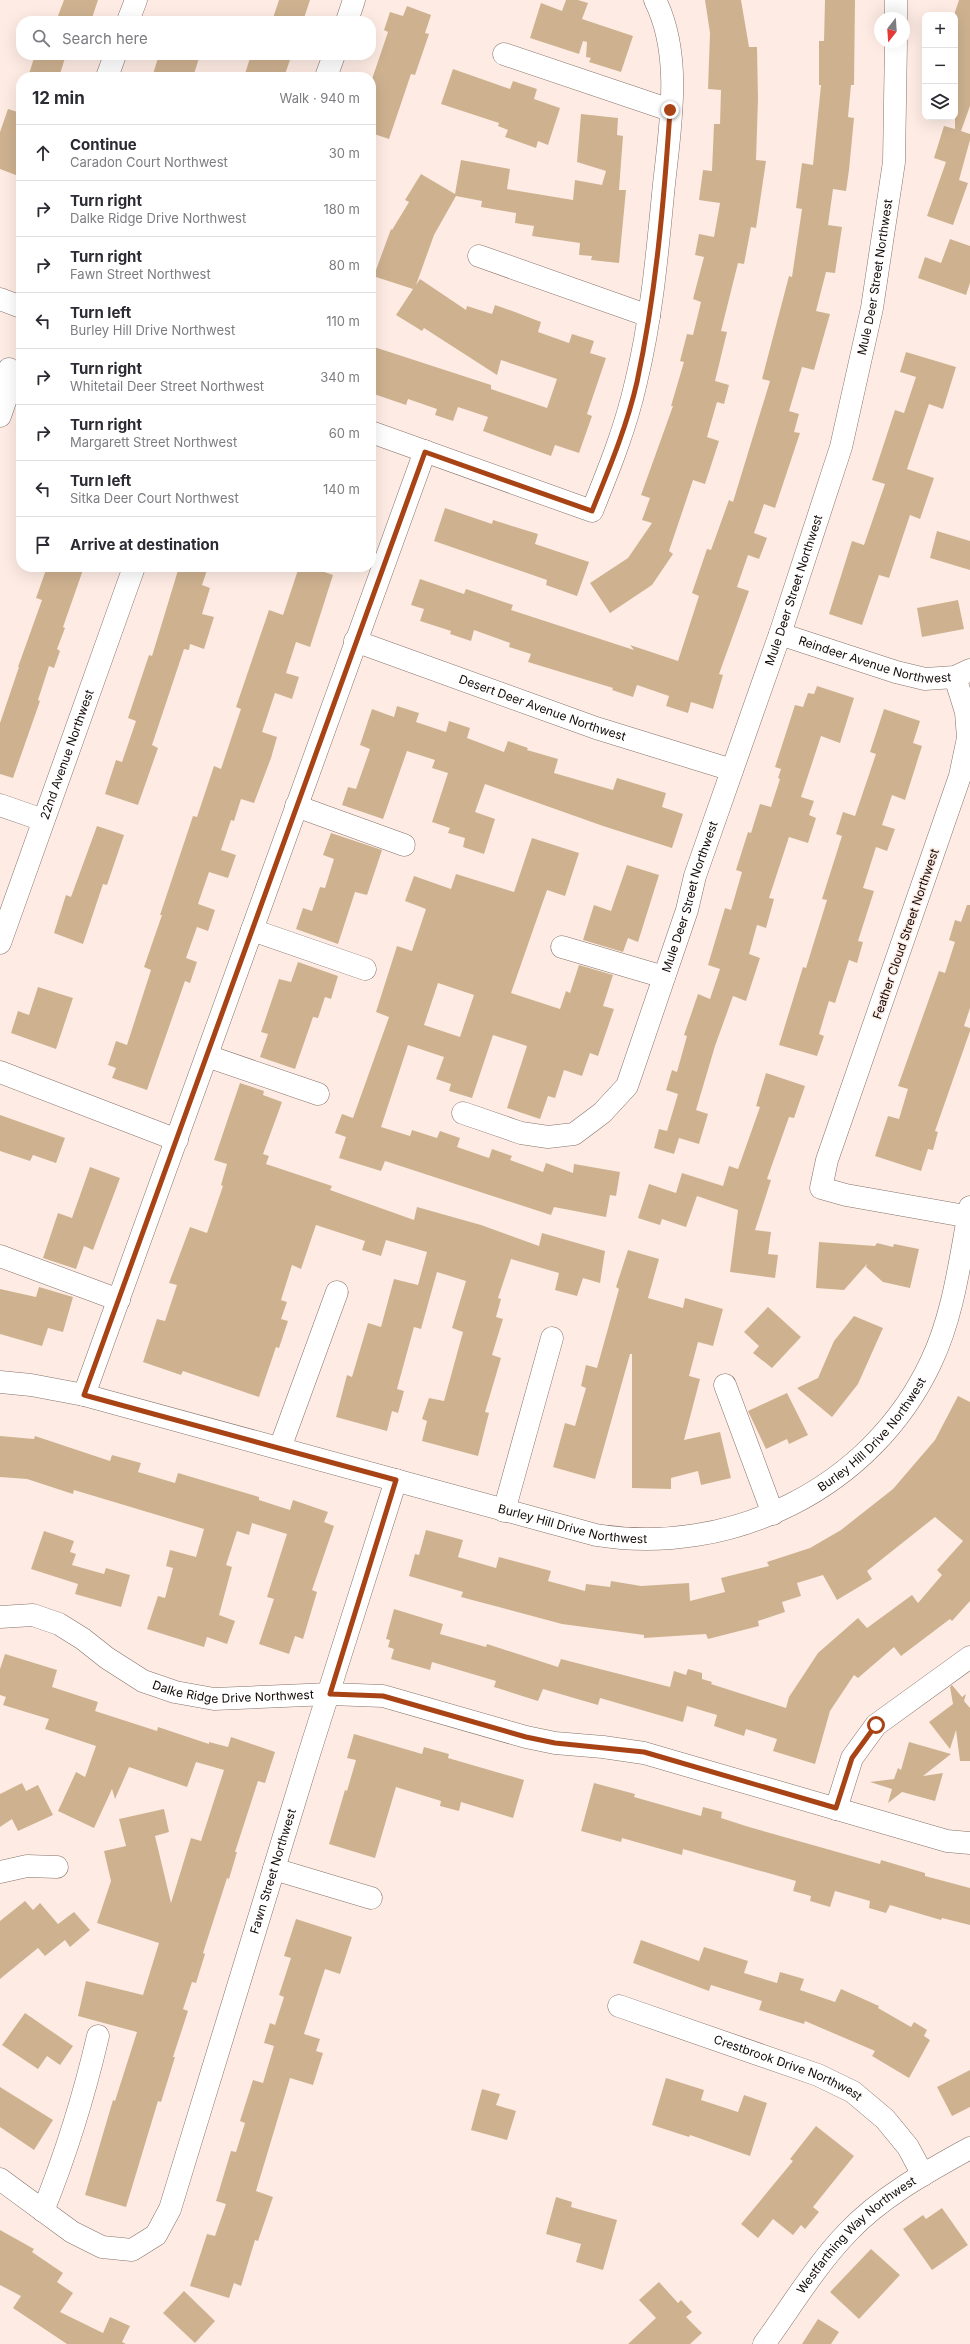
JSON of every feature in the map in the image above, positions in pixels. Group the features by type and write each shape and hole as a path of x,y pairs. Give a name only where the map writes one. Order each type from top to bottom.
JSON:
{"street":[{"path":"130,16 136,0"},
{"path":"349,16 354,0"},
{"path":"376,434 592,511 630,407 648,316 658,253 672,80 667,34 655,0"},
{"path":"896,0 896,12"},
{"name":"Mule Deer Street Northwest","path":"463,1113 520,1133 548,1137 574,1134 602,1113 627,1086 687,910 695,876 780,634 841,447 872,308 894,162 896,48"},
{"path":"504,54 670,110"},
{"path":"109,72 114,60"},
{"path":"328,72 332,60"},
{"path":"479,256 648,316"},
{"path":"0,299 16,304"},
{"path":"0,416 9,390 10,366"},
{"path":"84,1395 178,1140 355,641 425,452"},
{"name":"22nd Avenue Northwest","path":"0,943 132,572"},
{"name":"Reindeer Avenue Northwest","path":"780,634 918,678 925,679 963,674"},
{"name":"Desert Deer Avenue Northwest","path":"355,641 596,728 732,770"},
{"name":"Feather Cloud Street Northwest","path":"963,674 968,738 960,776 827,1160 821,1188 846,1195 969,1214"},
{"path":"0,804 43,820"},
{"path":"296,806 404,845"},
{"path":"252,930 365,969"},
{"path":"562,947 664,977"},
{"path":"207,1056 318,1094"},
{"path":"0,1072 178,1140"},
{"name":"Burley Hill Drive Northwest","path":"0,1382 31,1385 84,1395 396,1480 567,1529 625,1540 680,1538 710,1533 740,1526 773,1514 811,1495 856,1461 889,1427 917,1388 943,1334 952,1301 969,1214"},
{"path":"0,1256 119,1300"},
{"path":"280,1448 337,1292"},
{"path":"504,1511 552,1338"},
{"path":"725,1385 773,1514"},
{"name":"Fawn Street Northwest","path":"43,2211 72,2232 102,2247 132,2250 156,2235 170,2209 274,1868 330,1694 396,1480"},
{"name":"Dalke Ridge Drive Northwest","path":"0,1617 33,1615 59,1624 143,1681 175,1692 214,1700 330,1694 383,1696 526,1737 555,1743 644,1752 947,1841 970,1843"},
{"path":"836,1808 852,1758 876,1725 970,1657"},
{"path":"0,1872 27,1866 57,1867"},
{"path":"274,1868 372,1898"},
{"name":"Crestbrook Drive Northwest","path":"619,2006 818,2075 853,2092 885,2119 908,2147 923,2175"},
{"path":"0,2179 43,2211 68,2144 86,2088 98,2036"},
{"name":"Westfarthing Way Northwest","path":"764,2344 814,2274 847,2232 878,2204 923,2175 970,2148"}],"building":[{"path":"64,0 98,0 93,16 58,16"},
{"path":"279,0 310,0 305,16 274,16"},
{"path":"566,0 578,0 588,3 582,19 633,36 621,72 589,62 591,58 586,57 587,42 583,41 579,54 530,38 541,3 562,11"},
{"path":"705,0 741,0 749,47 757,47 758,99 756,160 766,161 756,228 751,227 744,264 738,263 721,331 727,332 715,381 729,385 724,404 717,402 707,437 719,441 705,484 693,480 669,551 673,554 652,585 610,613 590,583 628,558 652,523 642,520 650,498 641,495 673,406 671,406 684,362 680,361 687,334 693,335 701,302 693,299 704,257 695,255 699,234 714,237 720,203 699,200 703,170 712,171 714,124 720,124 721,90 708,89 710,33"},
{"path":"825,0 855,0 854,85 851,85 848,117 854,118 849,170 846,191 833,189 828,225 842,227 835,273 826,272 816,311 830,314 814,370 802,367 789,411 799,414 794,432 800,433 775,508 764,504 754,533 767,538 759,559 748,555 737,587 749,591 719,674 723,675 713,709 691,702 688,713 666,706 669,696 637,685 633,697 612,690 613,688 528,662 531,654 509,647 510,643 474,630 471,641 450,634 451,631 420,621 424,609 411,605 420,579 464,594 466,589 513,605 511,610 634,650 630,645 678,661 699,596 692,593 707,549 711,550 729,500 733,502 770,381 762,379 789,276 792,277 802,209 796,208 802,163 813,165 821,85 819,85 819,41 824,41"},
{"path":"959,0 970,0 970,106 961,131 970,134 970,140 959,180 968,183 953,225 927,216 946,162 934,158 944,126 955,129 955,120 958,120 958,12 955,12"},
{"path":"407,6 431,15 425,33 429,34 415,75 411,74 389,139 376,135 376,72 374,72 388,32 384,30 390,12 403,16"},
{"path":"33,60 64,60 61,72 30,72"},
{"path":"157,60 198,60 195,72 154,72"},
{"path":"249,60 290,60 286,72 246,72"},
{"path":"453,69 510,89 513,81 537,89 534,99 560,108 548,145 538,141 536,148 505,137 508,130 498,126 499,123 441,104"},
{"path":"8,109 16,111 16,175 0,169 0,132"},
{"path":"581,114 618,118 617,135 623,136 619,190 626,190 619,263 591,260 592,256 579,255 580,243 532,236 534,226 515,223 516,213 481,207 482,201 456,196 434,235 416,285 420,279 466,310 467,306 492,314 495,305 515,312 541,322 538,332 569,343 572,334 594,341 590,353 606,358 587,414 592,416 579,453 555,445 551,456 483,431 488,417 458,407 453,421 435,415 437,409 408,399 406,405 376,395 376,348 491,385 491,389 547,408 557,379 501,360 497,375 424,328 422,331 396,315 413,289 376,277 376,270 391,229 392,230 409,202 405,200 421,174 455,194 461,160 510,169 507,189 573,200 575,180 602,185 606,171 577,162"},
{"path":"950,239 970,246 970,283 966,295 918,278 925,257 941,263"},
{"path":"906,352 956,367 943,409 929,404 907,469 934,478 920,519 910,515 889,578 879,575 862,625 829,614 852,541 864,545 885,484 872,480 895,410 904,413 916,377 900,372"},
{"path":"445,508 492,524 493,520 538,534 535,544 589,562 577,596 546,585 547,580 434,541"},
{"path":"937,531 970,541 970,570 930,558"},
{"path":"45,572 82,572 63,627 65,628 57,649 60,651 54,668 49,666 38,700 40,701 13,778 0,774 0,723 42,600 36,598"},
{"path":"177,572 206,572 202,585 210,588 202,614 214,617 204,649 190,644 189,650 184,649 152,745 158,748 138,805 105,794 116,760 122,762 136,721 128,718 149,655 152,656"},
{"path":"297,572 324,572 333,575 310,647 296,642 286,673 299,677 292,699 275,693 262,732 277,737 271,758 254,803 241,799 234,821 231,820 221,850 236,855 228,878 209,872 198,904 215,910 208,931 197,927 186,958 197,962 190,983 185,981 147,1090 112,1078 116,1068 108,1065 116,1041 127,1045 151,970 144,967 162,915 160,915 193,816 197,817 214,766 221,769 241,709 236,707 269,610 283,615"},
{"path":"958,600 964,629 922,637 917,608"},
{"path":"817,686 854,698 840,743 821,736 801,797 814,801 809,815 816,818 808,843 789,837 769,898 774,899 766,928 757,925 749,954 760,958 746,1001 733,996 715,1046 696,1110 708,1114 699,1144 679,1138 674,1154 654,1148 659,1129 667,1131 678,1094 666,1090 672,1070 677,1072 687,1036 684,1035 698,994 710,999 720,969 708,965 725,908 731,910 742,872 736,870 748,832 751,833 760,804 771,807 780,779 778,778 781,769 775,767 795,705 803,707 808,693 814,694"},
{"path":"397,706 419,713 416,722 446,732 449,721 470,728 467,738 504,752 508,741 528,748 527,750 558,759 554,773 613,790 617,778 666,793 662,807 683,814 672,848 603,826 485,784 475,812 495,819 484,854 463,847 465,838 448,833 450,828 432,822 448,773 432,768 435,760 407,751 383,819 342,805 348,787 356,789 370,749 360,745 372,709 394,717"},
{"path":"884,709 920,721 913,743 922,746 905,800 892,795 882,825 895,829 887,851 876,847 863,888 874,891 858,941 863,942 857,963 849,960 835,1003 829,1001 819,1034 824,1036 817,1056 779,1045 803,967 806,968 827,900 822,899 842,836 836,834 843,812 855,816 876,754 870,752"},
{"path":"97,826 124,835 107,885 103,884 83,944 54,933 66,895 71,897"},
{"path":"331,833 382,850 367,895 355,892 338,944 296,929 303,908 312,911 320,887 325,888 334,859 323,855"},
{"path":"532,838 579,853 565,896 547,890 511,993 560,1009 566,991 570,993 579,965 613,975 603,1006 614,1009 598,1056 590,1053 582,1076 564,1070 555,1098 548,1096 540,1119 507,1108 527,1046 493,1035 472,1098 449,1091 451,1084 436,1079 444,1057 408,1045 381,1127 410,1136 412,1130 437,1138 440,1131 460,1138 457,1147 489,1158 492,1149 512,1156 510,1160 543,1172 546,1163 573,1173 574,1164 620,1172 616,1196 610,1195 606,1217 554,1207 551,1215 385,1161 381,1171 339,1158 346,1137 335,1133 342,1114 353,1118 389,1017 376,1012 397,946 412,951 426,909 405,901 414,876 451,889 456,874 514,892","holes":["438,983 474,995 460,1037 424,1025"]},
{"path":"627,865 659,875 638,942 628,938 623,952 583,940 594,905 611,911"},
{"path":"967,905 970,905 970,1008 964,1026 970,1028 970,1031 935,1131 938,1132 933,1150 928,1149 921,1171 875,1156 888,1116 899,1119 908,1089 898,1086 939,971 945,973 955,942 949,940 955,920 961,922"},
{"path":"298,962 338,976 331,999 325,997 318,1018 313,1017 295,1069 260,1057 268,1034 261,1032 279,979 291,982"},
{"path":"38,987 73,998 56,1049 11,1033 18,1011 29,1015"},
{"path":"766,1073 805,1086 794,1118 789,1117 767,1179 771,1180 755,1230 771,1232 768,1254 778,1255 775,1278 730,1272 738,1210 697,1196 686,1227 662,1219 660,1225 638,1218 649,1184 676,1193 682,1173 723,1186 729,1166 738,1169 760,1107 756,1106"},
{"path":"240,1083 264,1091 263,1095 282,1102 263,1154 269,1156 266,1164 332,1186 330,1190 414,1220 417,1207 481,1225 539,1246 542,1233 605,1251 600,1283 583,1278 577,1296 555,1290 559,1273 511,1259 498,1298 501,1299 496,1317 503,1319 492,1355 501,1358 485,1412 489,1413 478,1456 422,1441 427,1421 422,1419 429,1398 444,1401 463,1332 452,1328 466,1281 437,1272 421,1329 414,1327 397,1389 404,1391 398,1413 392,1411 387,1431 336,1417 347,1375 352,1377 368,1323 381,1327 394,1279 418,1285 427,1252 386,1240 381,1256 362,1250 365,1241 316,1225 301,1269 292,1265 281,1300 287,1302 281,1319 288,1321 279,1348 276,1347 259,1397 183,1371 181,1375 143,1362 157,1319 165,1321 177,1285 169,1283 190,1227 207,1233 223,1186 221,1185 227,1164 214,1160"},
{"path":"0,1115 65,1138 56,1163 33,1155 30,1161 0,1151"},
{"path":"90,1167 120,1178 93,1250 84,1246 76,1269 43,1258 58,1213 72,1218"},
{"path":"819,1242 875,1246 877,1243 893,1247 894,1244 919,1249 910,1288 883,1282 866,1267 867,1264 844,1290 816,1288"},
{"path":"628,1250 659,1259 648,1298 683,1308 685,1298 723,1309 713,1346 698,1342 689,1376 700,1379 684,1440 720,1432 731,1478 701,1485 698,1471 671,1478 671,1489 632,1488 632,1354 630,1354 595,1479 553,1467 565,1423 575,1426 586,1388 581,1386 586,1365 597,1368 619,1289 616,1287"},
{"path":"39,1287 73,1297 63,1332 48,1328 42,1346 0,1334 0,1289 36,1297"},
{"path":"768,1307 801,1337 772,1368 753,1353 759,1346 744,1332"},
{"path":"854,1316 883,1328 858,1384 832,1417 797,1388 818,1378 834,1341"},
{"path":"787,1393 808,1435 789,1444 787,1439 766,1449 748,1411"},
{"path":"958,1396 970,1402 970,1601 952,1621 950,1619 901,1656 894,1647 858,1678 854,1675 830,1711 815,1764 773,1751 777,1739 746,1729 744,1736 714,1726 717,1715 687,1706 683,1722 600,1698 598,1705 543,1689 538,1701 494,1687 496,1681 432,1662 430,1670 391,1659 394,1649 388,1647 390,1640 386,1639 394,1609 443,1624 440,1634 486,1647 487,1644 558,1667 561,1659 670,1687 674,1671 686,1675 688,1669 702,1673 702,1679 712,1682 711,1684 786,1708 789,1697 818,1653 858,1618 867,1628 912,1595 918,1603 942,1575 937,1570 963,1541 935,1517 867,1571 872,1579 837,1600 823,1575 797,1583 801,1596 782,1602 785,1612 758,1621 759,1626 708,1639 706,1634 644,1638 644,1635 562,1624 461,1597 463,1592 409,1576 415,1554 419,1555 426,1530 463,1540 458,1557 496,1568 499,1557 529,1565 551,1571 548,1581 585,1591 586,1584 610,1587 611,1581 641,1586 689,1583 690,1601 725,1592 721,1578 769,1566 767,1562 810,1548 841,1530 893,1489 935,1440"},
{"path":"0,1436 34,1439 35,1436 110,1461 112,1455 141,1463 138,1472 175,1483 178,1473 259,1497 259,1500 290,1510 293,1500 328,1512 324,1522 334,1526 312,1590 317,1592 303,1639 295,1636 289,1654 259,1644 274,1599 267,1597 287,1534 252,1523 249,1535 237,1531 226,1565 232,1567 219,1615 235,1621 227,1644 207,1637 204,1647 147,1629 158,1596 165,1598 173,1568 166,1566 170,1550 196,1557 204,1529 74,1490 73,1494 27,1479 0,1477"},
{"path":"44,1531 74,1541 70,1552 76,1554 72,1565 104,1574 106,1568 130,1575 121,1607 75,1594 78,1584 31,1569"},
{"path":"5,1654 57,1670 52,1687 98,1702 95,1711 157,1731 158,1727 209,1744 209,1742 228,1747 231,1737 275,1752 265,1783 258,1781 235,1852 237,1852 229,1879 227,1878 203,1953 205,1954 196,1983 192,1982 183,2009 188,2011 173,2057 175,2057 161,2102 158,2101 126,2207 85,2195 113,2100 115,2101 137,2032 78,2016 86,1981 143,1995 159,1943 97,1923 111,1881 104,1851 126,1846 119,1819 164,1809 169,1832 155,1836 171,1903 191,1838 201,1841 224,1770 196,1762 187,1787 129,1767 115,1799 112,1789 94,1828 58,1811 76,1772 85,1777 96,1746 45,1729 49,1719 3,1705 6,1697 0,1695 0,1669"},
{"path":"952,1685 962,1697 966,1694 964,1701 970,1708 970,1761 960,1761 956,1730 950,1749 929,1722 953,1704 950,1687"},
{"path":"354,1734 422,1754 424,1747 449,1754 448,1758 524,1780 513,1818 461,1802 459,1811 440,1806 441,1801 396,1787 375,1858 329,1844 345,1790 347,1791 356,1760 347,1758"},
{"path":"909,1742 951,1754 923,1776 943,1773 935,1801 902,1792 888,1803 892,1789 870,1782 894,1779 898,1768 901,1770"},
{"path":"22,1783 26,1791 38,1785 53,1815 18,1831 12,1819 0,1827 0,1794"},
{"path":"594,1783 635,1794 634,1797 701,1816 703,1807 722,1812 721,1818 749,1827 880,1864 881,1860 925,1873 925,1876 970,1888 970,1925 942,1918 941,1920 890,1905 886,1913 869,1908 870,1901 835,1891 830,1907 810,1901 811,1896 793,1891 796,1881 683,1849 682,1855 622,1838 621,1842 581,1831"},
{"path":"25,1901 33,1910 40,1903 58,1924 74,1912 90,1930 70,1947 65,1940 45,1956 38,1948 0,1979 0,1921"},
{"path":"296,1919 352,1937 340,1974 325,1969 304,2034 320,2039 316,2051 323,2053 313,2085 290,2078 256,2191 273,2197 258,2241 255,2240 241,2286 234,2283 229,2298 190,2286 207,2234 215,2236 226,2204 216,2201 231,2151 236,2152 245,2123 240,2121 253,2080 263,2083 274,2046 264,2043 270,2023 275,2025 284,1997 279,1995 291,1958 284,1956"},
{"path":"641,1940 699,1961 704,1947 748,1961 744,1973 777,1983 780,1972 804,1979 800,1990 835,2002 841,1989 879,2006 878,2008 911,2027 914,2022 927,2030 924,2036 930,2040 909,2078 872,2056 875,2051 805,2021 804,2024 759,2010 762,2001 711,1985 709,1991 633,1963"},
{"path":"25,2013 73,2046 60,2065 47,2056 38,2069 2,2045"},
{"path":"970,2070 970,2107 952,2116 937,2087"},
{"path":"666,2078 704,2090 701,2100 738,2112 744,2095 767,2103 750,2156 690,2135 689,2137 652,2125"},
{"path":"0,2087 53,2120 34,2150 0,2127"},
{"path":"482,2089 500,2094 496,2105 516,2111 507,2140 471,2130"},
{"path":"816,2126 854,2156 813,2207 819,2212 805,2229 801,2225 793,2235 773,2219 758,2238 741,2224 793,2161 790,2159"},
{"path":"556,2197 572,2202 571,2207 617,2220 603,2270 576,2262 581,2244 546,2234"},
{"path":"942,2208 968,2245 932,2270 903,2229 923,2215 926,2219"},
{"path":"0,2230 34,2249 32,2252 63,2273 57,2282 73,2293 60,2312 103,2333 110,2317 130,2326 122,2342 126,2344 67,2344 13,2308 21,2296 0,2285"},
{"path":"871,2249 900,2275 859,2319 830,2292"},
{"path":"659,2282 678,2303 681,2300 692,2312 686,2317 702,2333 690,2344 628,2344 656,2318 639,2300"},
{"path":"184,2291 215,2321 195,2343 163,2313"},
{"path":"818,2319 839,2332 831,2344 802,2344"}],"route":[{"path":"670,110 658,253 636,382 620,438 592,511 425,452 355,641 178,1140 84,1395 396,1480 330,1694 383,1696 526,1737 555,1743 644,1752 836,1808 852,1758 876,1725"}]}
